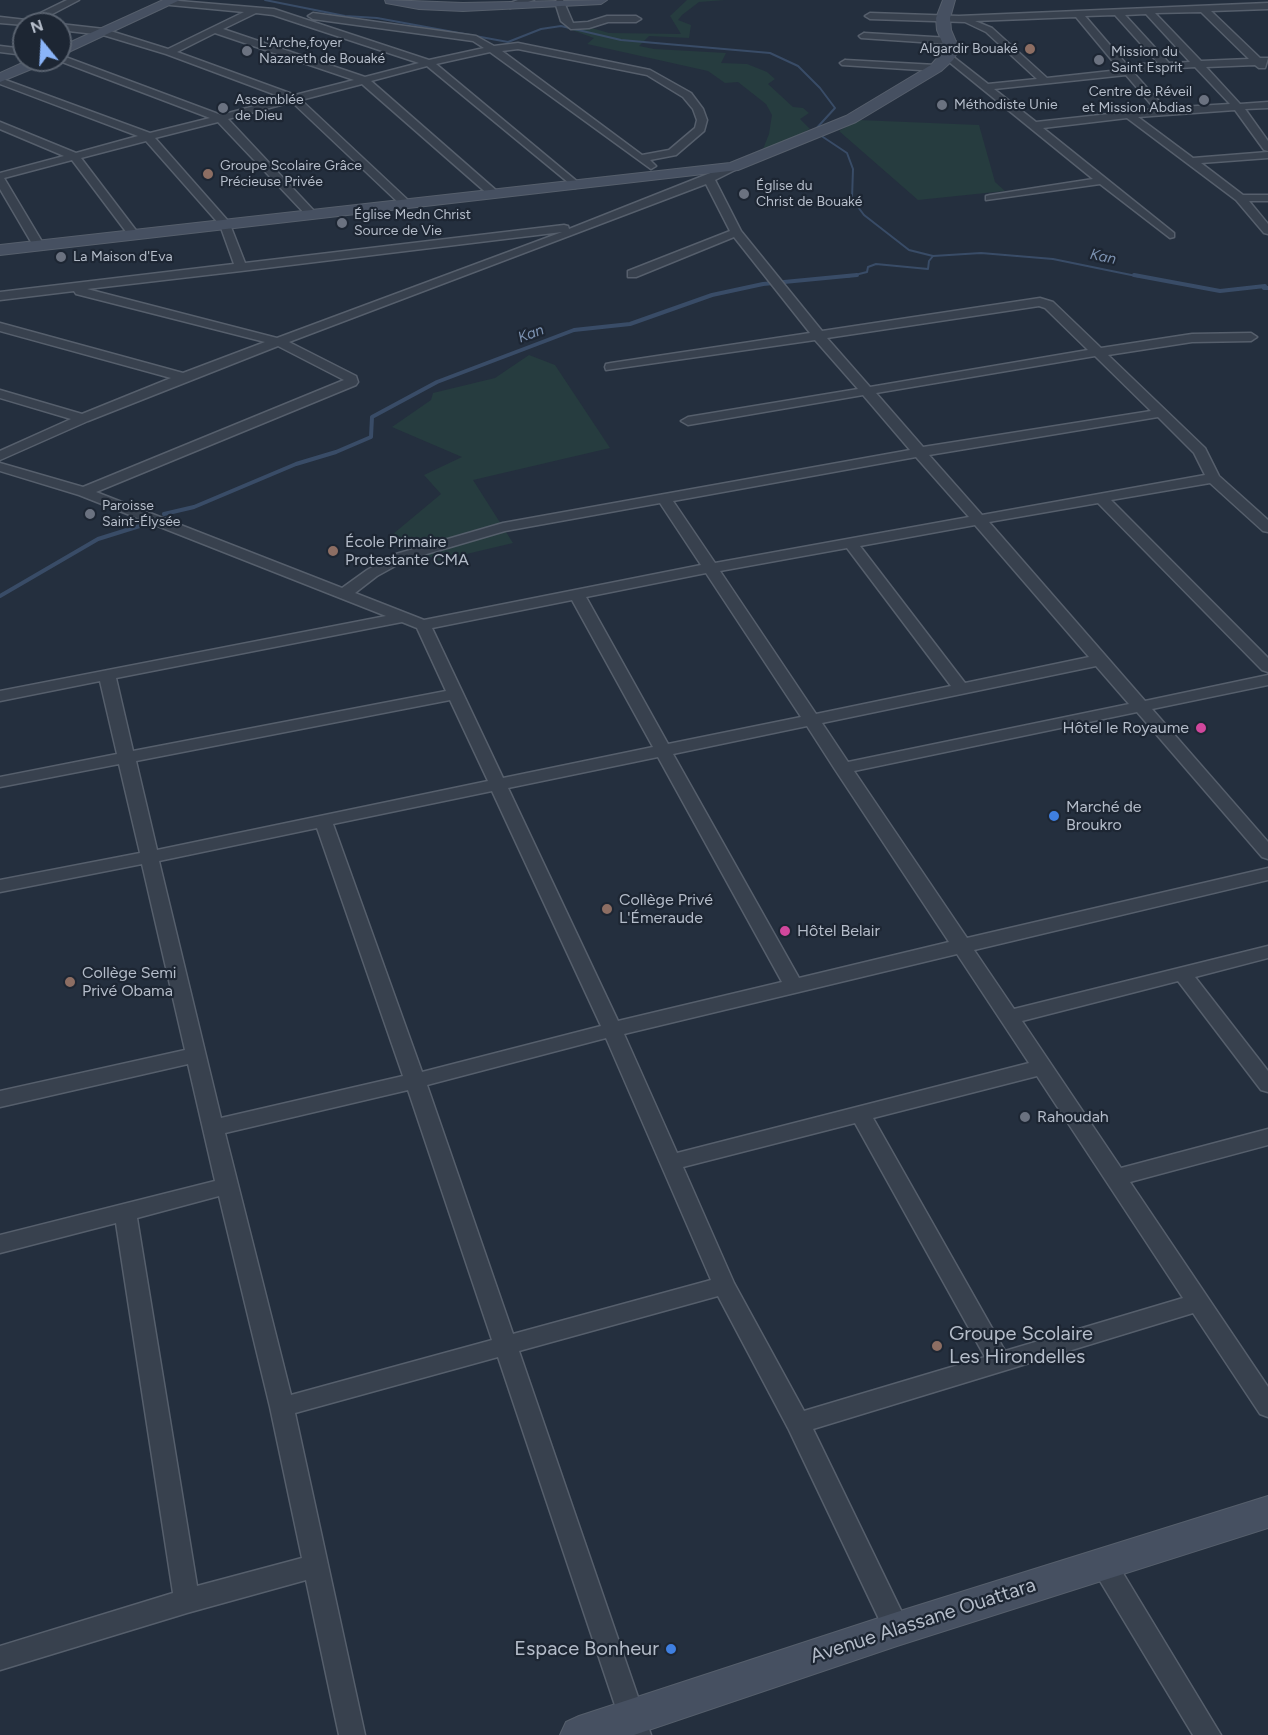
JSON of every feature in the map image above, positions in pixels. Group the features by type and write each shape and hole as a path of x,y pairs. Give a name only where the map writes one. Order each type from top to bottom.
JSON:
{"street":[{"path":"52,12 74,0"},
{"path":"391,0 510,6 601,0"},
{"path":"510,6 529,0"},
{"path":"0,456 83,418 184,377 593,224 709,179 851,119 886,100 936,68 948,57 952,49 944,30 943,18 949,0"},
{"path":"72,47 172,1 470,37 491,49 661,175"},
{"path":"560,3 566,21 571,26 589,25 607,19 636,19"},
{"path":"870,16 959,19 1117,12 1150,7 1203,8 1253,3 1268,6"},
{"path":"1253,3 1268,17"},
{"path":"1150,7 1237,106 1268,148"},
{"path":"1203,8 1268,73"},
{"path":"169,52 255,10"},
{"path":"274,12 429,63 575,185"},
{"path":"1117,12 1166,66"},
{"path":"1078,14 1162,111"},
{"path":"959,19 989,30 1045,81"},
{"path":"72,28 104,32 169,52 293,98 406,204"},
{"path":"215,30 364,80 494,194"},
{"path":"864,36 950,42"},
{"path":"38,245 0,178 218,117 491,49 524,46 632,68 650,73 675,86 687,95 698,109 702,120 700,129 672,153 641,158"},
{"path":"948,57 1170,235"},
{"path":"987,87 1166,66 1268,61"},
{"path":"72,62 218,117 227,123 312,215"},
{"path":"845,63 936,68"},
{"path":"0,80 16,72"},
{"path":"0,80 147,136 225,224 241,267"},
{"path":"1032,126 1128,114 1268,105"},
{"path":"1128,114 1240,198 1268,231"},
{"path":"0,125 74,156 135,235"},
{"path":"1190,161 1268,155"},
{"path":"0,250 733,167"},
{"path":"709,179 736,232 818,335 1268,853"},
{"path":"990,198 1101,181"},
{"path":"1240,198 1268,198"},
{"path":"0,296 593,224"},
{"path":"632,274 736,232"},
{"path":"69,288 279,342 351,379 351,382 84,492"},
{"path":"611,368 1040,302 1049,305 1200,451 1213,478 1268,528"},
{"path":"0,327 184,377"},
{"path":"688,421 1099,352 1192,339 1251,336"},
{"path":"0,394 83,418"},
{"path":"345,593 391,562 430,547 502,527 920,452 1160,413"},
{"path":"0,467 84,492 414,621 454,694 498,784 613,1030 724,1286 798,1422 897,1629"},
{"path":"0,696 1213,478"},
{"path":"1100,497 1268,667"},
{"path":"664,498 842,768 964,946 1268,1407"},
{"path":"850,542 961,688"},
{"path":"576,594 794,986"},
{"path":"0,886 1100,660"},
{"path":"107,675 213,1128 282,1407 352,1735"},
{"path":"842,768 1268,680"},
{"path":"0,782 454,694"},
{"path":"323,821 415,1081 635,1727"},
{"path":"213,1128 415,1081 673,1014 1268,874"},
{"path":"1010,1017 1268,952"},
{"path":"1182,973 1268,1085"},
{"path":"0,1099 197,1055"},
{"path":"669,1163 861,1116 1044,1067"},
{"path":"861,1116 1000,1363"},
{"path":"1115,1178 1268,1137"},
{"path":"0,1244 227,1186"},
{"path":"125,1212 187,1601"},
{"path":"282,1407 724,1286"},
{"path":"798,1422 1199,1302"},
{"name":"Avenue Alassane Ouattara","path":"579,1735 635,1727 897,1629 1268,1512"},
{"path":"1103,1563 1208,1735"},
{"path":"0,1658 187,1601 315,1566"}],"green space":[{"path":"687,0 725,0 699,2 682,15 678,20 691,25 689,38 649,36 639,46 726,53 721,63 747,64 767,72 775,79 768,84 793,107 803,108 809,113 800,119 810,129 761,154 769,134 772,115 766,104 738,82 725,83 708,71 587,44 594,38 566,28 578,24 609,33 681,34 670,16"},
{"path":"859,120 979,125 995,182 1005,191 918,200 839,131"},
{"path":"529,355 555,365 610,448 473,480 513,543 437,561 418,549 387,539 441,494 424,475 462,457 392,427 431,400 433,393 495,378"}],"waterway":[{"name":"Kan","path":"265,0 345,16 377,18 508,42 541,29 561,26 621,40 770,53 798,66 820,88 835,108 814,131 847,153 853,169 852,199 864,215 909,250 933,256"},
{"name":"Kan","path":"933,256 981,253 1053,259 1141,277"},
{"name":"Kan","path":"854,275 867,272 868,267 876,264 928,269 929,261 933,256"},
{"name":"Kan","path":"164,514 194,507 296,464 336,452 371,437 372,417 437,382 574,330 630,324 712,295 763,284 854,275"},
{"name":"Kan","path":"847,277 854,275"},
{"name":"Kan","path":"1134,275 1220,291 1265,286 1264,288 1268,288"},
{"path":"0,596 98,539 146,524"}],"place":[{"name":"Algardir Bouaké","path":"1030,49"},
{"name":"L'Arche,foyer Nazareth de Bouaké","path":"247,51"},
{"name":"Mission du Saint Esprit","path":"1099,60"},
{"name":"Centre de Réveil et Mission Abdias","path":"1204,100"},
{"name":"Méthodiste Unie","path":"942,105"},
{"name":"Assemblée de Dieu","path":"223,108"},
{"name":"Groupe Scolaire Grâce Précieuse Privée","path":"208,174"},
{"name":"Église du Christ de Bouaké","path":"744,194"},
{"name":"Église Medn Christ Source de Vie","path":"342,223"},
{"name":"La Maison d'Eva","path":"61,257"},
{"name":"Paroisse Saint-Élysée","path":"90,514"},
{"name":"École Primaire Protestante CMA","path":"333,551"},
{"name":"Hôtel le Royaume","path":"1201,728"},
{"name":"Marché de Broukro","path":"1054,816"},
{"name":"Collège Privé L'Émeraude","path":"607,909"},
{"name":"Hôtel Belair","path":"785,931"},
{"name":"Collège Semi Privé Obama","path":"70,982"},
{"name":"Rahoudah","path":"1025,1117"},
{"name":"Groupe Scolaire Les Hirondelles","path":"937,1346"},
{"name":"Espace Bonheur","path":"671,1649"}]}
